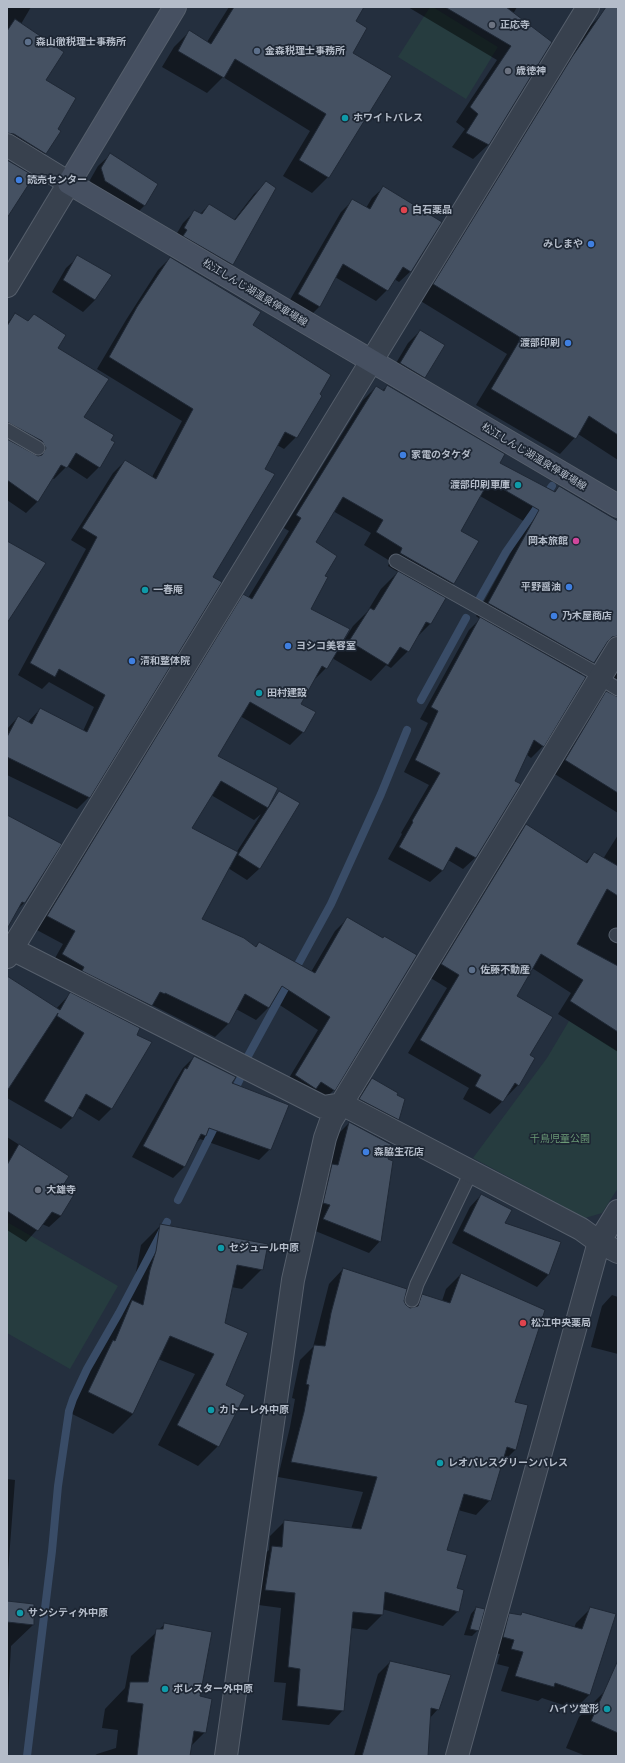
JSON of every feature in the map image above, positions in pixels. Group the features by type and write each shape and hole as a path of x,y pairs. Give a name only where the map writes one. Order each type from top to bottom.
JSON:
{"main road":[{"path":"69,183 175,7"},
{"name":"松江しんじ湖温泉停車場線","path":"69,183 618,506"}],"street":[{"path":"588,7 9,953 323,1107 342,1104 472,1170 581,1229 599,1242 618,1252"},
{"path":"7,145 69,183 7,286"},
{"path":"226,1756 293,1280 325,1138 331,1121 618,648"},
{"path":"457,1756 599,1242 618,1211"}],"lane":[{"path":"7,430 38,448"},
{"path":"396,561 600,677 618,689"},
{"path":"412,1300 417,1284 472,1170"}],"green space":[{"path":"430,7 433,7 498,47 466,99 398,57"},
{"name":"千鳥児童公園","path":"569,1021 618,1051 618,1188 602,1213 585,1218 473,1158 547,1058"},
{"path":"7,1222 118,1286 70,1369 7,1333"}],"building":[{"path":"234,7 364,7 356,21 367,28 353,53 392,76 329,178 299,160 326,114 235,59 224,78 178,51 189,30 211,44"},
{"path":"445,7 506,7 552,42 489,145 466,133 478,114 470,107 511,46"},
{"path":"606,7 618,7 618,435 589,416 576,439 491,389 521,338 433,284 572,57"},
{"path":"15,19 64,52 46,80 76,98 58,129 61,131 46,154 14,134 7,133 7,31"},
{"path":"110,153 158,184 145,206 105,181 101,168"},
{"name":"読売センター","path":"7,160 34,176 7,218"},
{"path":"266,181 276,188 233,265 183,236 187,230 184,228 194,210 202,214 209,204 235,220"},
{"path":"383,186 442,222 411,272 403,267 388,291 343,264 320,307 298,294 352,199 370,209"},
{"path":"77,255 112,275 95,300 63,280"},
{"path":"170,257 261,312 253,325 331,375 320,394 322,396 297,438 285,432 265,469 275,474 213,577 222,582 90,798 7,757 7,737 18,716 32,724 40,708 87,732 105,695 59,669 55,677 30,663 97,537 82,528 125,460 156,479 193,409 109,357 137,307"},
{"path":"15,313 28,321 34,314 66,335 58,348 109,379 84,417 114,435 111,440 115,442 100,468 76,453 67,468 61,465 38,502 7,480 7,439 38,456 42,455 46,448 42,441 7,422 7,326"},
{"path":"420,330 445,345 425,378 400,363"},
{"path":"387,385 505,454 500,463 555,492 559,486 618,521 618,636 612,637 608,641 594,663 488,603 539,510 489,481 461,531 479,541 454,584 400,553 402,548 376,532 383,520 343,497 316,542 337,556 325,576 328,577 311,609 350,629 327,669 322,666 301,704 316,712 304,733 250,702 218,756 278,788 268,808 221,781 192,828 238,852 202,919 244,938 256,947 259,942 315,973 347,917 383,938 384,936 417,955 335,1091 321,1082 316,1089 295,1075 330,1017 282,986 269,1008 245,994 229,1024 165,993 160,992 152,1006 82,971 84,967 62,954 75,931 47,916 243,594 252,599 301,518 296,515 376,386 384,391"},
{"path":"7,541 46,563 7,623"},
{"path":"398,571 446,598 431,624 426,622 409,652 400,647 388,665 349,641 370,608 374,610"},
{"path":"480,617 586,677 544,747 534,740 515,781 521,784 476,858 456,847 443,871 399,847 413,822 412,821 440,773 415,760 438,711 431,707"},
{"path":"606,691 618,697 618,793 565,760"},
{"path":"279,791 300,803 260,869 238,855"},
{"path":"7,815 62,844 25,903 22,902 7,929"},
{"path":"526,824 587,863 594,852 618,866 618,896 607,889 577,944 618,966 618,1032 570,1001 583,980 541,954 517,996 553,1017 530,1055 535,1058 519,1086 515,1083 503,1102 475,1086 481,1075 420,1040 459,975 441,964"},
{"path":"7,976 60,1010 70,992 140,1028 137,1035 152,1042 112,1109 86,1094 73,1118 44,1101 84,1033 57,1016 58,1013 7,1091"},
{"path":"194,1056 236,1077 232,1083 289,1105 271,1150 209,1128 206,1136 201,1134 185,1167 143,1146 185,1068 187,1069"},
{"path":"372,1078 398,1093 397,1095 405,1099 399,1120 359,1099"},
{"path":"349,1122 392,1145 388,1159 393,1161 381,1242 323,1219 330,1205 323,1203 332,1164 338,1165"},
{"name":"大雄寺","path":"19,1144 69,1176 62,1187 75,1193 61,1216 52,1212 38,1231 7,1211 7,1165"},
{"path":"481,1194 512,1210 505,1223 561,1242 549,1275 463,1231"},
{"path":"160,1224 268,1244 263,1270 237,1265 225,1323 248,1333 226,1385 245,1395 219,1447 177,1425 214,1354 170,1336 133,1414 88,1392 113,1340 115,1341 132,1300 143,1305 150,1270 156,1251"},
{"path":"343,1268 407,1289 404,1301 410,1308 418,1306 422,1294 450,1303 461,1273 545,1310 515,1402 528,1405 516,1450 507,1447 491,1501 464,1494 447,1550 467,1555 457,1588 464,1590 459,1612 385,1592 383,1615 353,1612 344,1711 297,1706 300,1669 288,1667 295,1593 265,1590 272,1546 282,1547 284,1520 361,1529 377,1477 291,1462 304,1412 309,1385 306,1384 314,1345 325,1346 331,1313"},
{"name":"サンシティ外中原","path":"7,1601 34,1604 34,1625 7,1622"},
{"path":"476,1607 485,1609 479,1631 470,1629"},
{"path":"590,1607 616,1614 590,1695 555,1683 554,1687 515,1676 523,1652 511,1649 514,1640 503,1637 509,1613 521,1615 522,1612 582,1629"},
{"name":"ポレスター外中原","path":"164,1623 212,1632 200,1696 212,1699 206,1733 194,1731 190,1756 137,1756 143,1704 127,1702 130,1682 148,1682 156,1629 163,1629"},
{"name":"ハイツ堂形","path":"618,1660 618,1733 591,1721"},
{"path":"390,1661 451,1675 439,1710 431,1708 428,1756 362,1756"}],"waterway":[{"path":"480,598 506,552 552,486"},
{"path":"421,700 466,618"},
{"path":"248,1056 331,904 381,794 407,730"},
{"path":"232,1095 240,1079"},
{"path":"178,1200 218,1120"},
{"path":"27,1756 52,1551 58,1486 69,1411 87,1369 119,1313 167,1222"}],"place":[{"name":"正応寺","path":"492,25"},
{"name":"森山徹税理士事務所","path":"28,42"},
{"name":"金森税理士事務所","path":"257,51"},
{"name":"歳徳神","path":"508,71"},
{"name":"ホワイトパレス","path":"345,118"},
{"name":"読売センター","path":"19,180"},
{"name":"白石薬品","path":"404,210"},
{"name":"みしまや","path":"591,244"},
{"name":"渡部印刷","path":"568,343"},
{"name":"家電のタケダ","path":"403,455"},
{"name":"渡部印刷車庫","path":"518,485"},
{"name":"岡本旅館","path":"576,541"},
{"name":"平野醤油","path":"569,587"},
{"name":"一春庵","path":"145,590"},
{"name":"乃木屋商店","path":"554,616"},
{"name":"ヨシコ美容室","path":"288,646"},
{"name":"清和整体院","path":"132,661"},
{"name":"田村建設","path":"259,693"},
{"name":"佐藤不動産","path":"472,970"},
{"name":"森脇生花店","path":"366,1152"},
{"name":"大雄寺","path":"38,1190"},
{"name":"セジュール中原","path":"221,1248"},
{"name":"松江中央薬局","path":"523,1323"},
{"name":"カトーレ外中原","path":"211,1410"},
{"name":"レオパレスグリーンパレス","path":"440,1463"},
{"name":"サンシティ外中原","path":"20,1613"},
{"name":"ポレスター外中原","path":"165,1689"},
{"name":"ハイツ堂形","path":"607,1709"}]}
